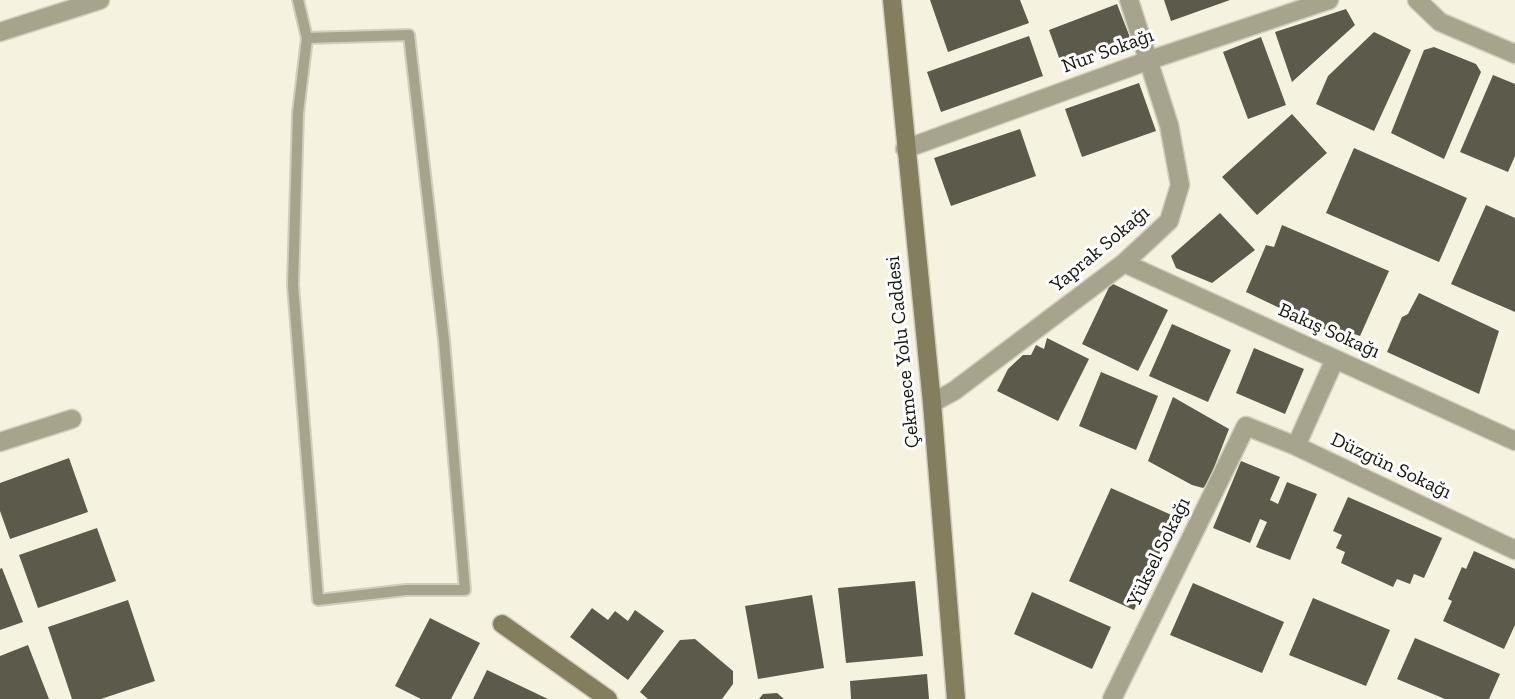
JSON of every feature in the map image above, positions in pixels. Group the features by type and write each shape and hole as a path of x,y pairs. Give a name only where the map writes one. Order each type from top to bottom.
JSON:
{"main road":[{"name":"Çekmece Yolu Caddesi","path":"892,0 932,403 956,699"},
{"path":"502,624 608,699"}],"street":[{"path":"0,32 100,0"},
{"name":"Yaprak Sokağı","path":"932,403 954,391 1124,263 1169,221 1180,185 1170,125 1147,61 1129,0"},
{"name":"Nur Sokağı","path":"905,149 1147,61 1329,0"},
{"path":"1417,0 1440,22 1515,54"},
{"name":"Bakış Sokağı","path":"1124,263 1515,441"},
{"path":"1296,446 1335,359"},
{"path":"0,442 72,419"},
{"name":"Düzgün Sokağı","path":"1246,426 1296,446 1515,550"},
{"name":"Yüksel Sokağı","path":"1112,699 1246,426"}],"lane":[{"path":"298,0 307,38 298,113 293,285 318,600 406,590 465,590 444,340 409,35 307,38"}],"building":[{"path":"930,0 1020,0 1029,23 948,52"},
{"path":"1164,0 1230,0 1171,21"},
{"path":"1117,4 1131,40 1062,66 1049,30"},
{"path":"1346,9 1355,25 1292,82 1275,32"},
{"path":"1374,32 1411,50 1374,131 1316,104 1328,76"},
{"path":"1029,36 1043,76 941,112 927,72"},
{"path":"1261,37 1286,105 1248,119 1223,52"},
{"path":"1434,47 1476,64 1481,72 1444,159 1391,133 1424,50"},
{"path":"1493,75 1515,84 1515,156 1508,172 1460,152"},
{"path":"1139,83 1156,131 1082,157 1065,109"},
{"path":"1292,114 1327,153 1257,215 1222,177"},
{"path":"1020,129 1036,176 951,206 934,158"},
{"path":"1354,148 1467,198 1439,262 1326,213"},
{"path":"1486,205 1515,218 1515,312 1451,284"},
{"path":"1220,213 1255,250 1212,283 1176,268 1171,256"},
{"path":"1282,225 1389,271 1360,336 1351,333 1349,341 1246,292 1266,245 1274,247"},
{"path":"1111,283 1168,310 1138,371 1082,344"},
{"path":"1419,293 1499,331 1479,394 1387,352 1402,317 1408,314"},
{"path":"1172,324 1231,350 1208,402 1149,376"},
{"path":"1047,338 1089,359 1058,421 997,391 1008,369 1023,355 1031,355 1036,345 1044,349"},
{"path":"1254,348 1304,369 1285,414 1236,393"},
{"path":"1101,372 1158,396 1136,450 1079,426"},
{"path":"1173,397 1229,429 1208,483 1203,488 1192,485 1148,461"},
{"path":"69,458 88,512 10,539 0,511 0,483"},
{"path":"1241,461 1280,477 1270,500 1278,504 1287,482 1317,494 1290,560 1256,547 1267,522 1260,519 1250,543 1213,528"},
{"path":"1111,488 1176,517 1134,610 1069,581"},
{"path":"1348,497 1442,538 1424,578 1414,574 1410,584 1397,579 1393,587 1341,563 1345,552 1336,548 1342,535 1333,531"},
{"path":"97,528 116,581 38,608 19,555"},
{"path":"1474,551 1515,569 1515,625 1504,649 1443,621 1452,601 1448,599 1462,567 1466,569"},
{"path":"2,568 23,622 0,630 0,569"},
{"path":"915,581 923,656 846,663 838,588"},
{"path":"1193,583 1284,622 1262,673 1170,635"},
{"path":"1032,592 1111,627 1092,669 1014,634"},
{"path":"812,595 824,668 758,679 745,606"},
{"path":"1313,598 1390,630 1366,686 1289,655"},
{"path":"128,600 155,681 101,699 72,699 48,627"},
{"path":"592,608 608,620 615,611 628,621 635,610 664,631 628,680 570,637"},
{"path":"430,618 480,643 451,699 421,699 395,686"},
{"path":"1415,638 1500,674 1489,699 1445,699 1397,679"},
{"path":"695,639 733,671 733,684 722,699 648,699 640,692 680,640"},
{"path":"28,645 49,699 0,699 0,656"},
{"path":"487,670 548,699 473,699"},
{"path":"927,674 929,699 851,699 850,681"},
{"path":"777,693 784,699 759,699 763,694"}]}
